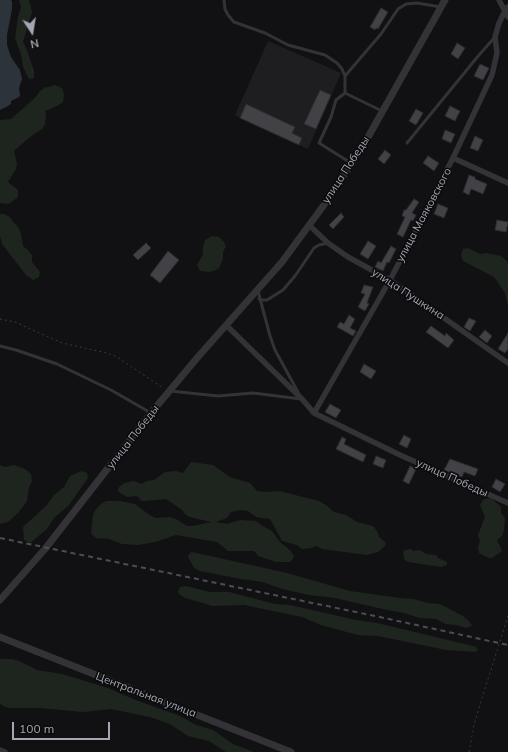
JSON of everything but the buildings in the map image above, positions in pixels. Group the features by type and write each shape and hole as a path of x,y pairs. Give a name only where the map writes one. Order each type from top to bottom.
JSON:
{"street":[{"name":"улица Победы","path":"0,600 43,552 151,413 197,358 258,291 282,262 332,194 382,112 444,0"},
{"path":"499,0 506,9 508,17"},
{"name":"улица Маяковского","path":"314,413 390,280 453,158 492,75 496,53 495,37 499,23 506,9"},
{"path":"453,158 508,183"},
{"name":"улица Пушкина","path":"309,225 328,243 348,257 390,280 508,363"},
{"name":"улица Победы","path":"227,326 302,399 314,413 400,455 508,503"},
{"name":"Центральная улица","path":"1,638 291,752"},
{"path":"0,750 5,752"}],"lane":[{"path":"224,0 225,9 234,22 265,33 288,45 325,55 337,63 342,69 346,76 345,93 336,100 332,117 319,143 351,163"},
{"path":"346,76 381,34 398,9 406,4 417,2 441,7"},
{"path":"407,143 478,55 495,37"},
{"path":"345,93 382,112"},
{"path":"259,299 267,300 283,290 295,276 314,248 319,244 328,243"},
{"path":"258,291 265,322 276,350 302,399"},
{"path":"0,346 57,364 111,390 151,413"},
{"path":"170,391 218,396 253,393 302,399"}],"path":[{"path":"0,319 15,322 62,343 107,353 117,357 163,389 170,391"},
{"path":"469,752 474,725 508,616"}],"shaded area":[{"path":"0,0 11,0 12,2 7,45 11,57 20,70 22,79 19,88 19,97 11,101 11,104 0,110"},
{"path":"19,0 29,0 32,12 23,42 34,71 34,78 29,79 23,67 21,54 15,38 21,7"},
{"path":"268,41 341,73 308,149 235,115"},
{"path":"55,85 62,88 64,94 63,102 45,111 45,124 42,129 14,151 17,163 16,169 8,182 18,190 18,197 8,204 0,203 0,120 11,119 44,88"},
{"path":"0,214 10,217 18,227 21,233 23,246 32,255 32,262 40,272 39,277 33,280 26,275 2,244 0,236"},
{"path":"212,236 219,237 226,246 223,252 223,259 219,268 216,270 210,272 200,271 197,265 203,254 205,240"},
{"path":"468,248 480,254 486,253 501,256 507,261 508,306 505,293 494,277 463,261 461,255 463,249"},
{"path":"191,462 213,465 230,477 250,483 257,491 279,491 319,501 334,512 346,515 357,522 373,526 379,537 386,543 385,546 378,552 367,555 322,549 317,546 302,549 297,545 282,541 270,519 256,517 248,511 240,510 231,512 227,518 216,522 227,524 240,520 256,521 272,531 280,542 291,551 294,557 290,562 276,562 258,556 254,551 228,551 217,542 176,535 155,542 138,545 122,544 109,539 96,538 91,533 93,515 96,509 106,501 120,501 135,504 151,516 156,518 170,517 187,526 211,522 186,515 182,510 166,499 142,501 137,496 127,497 118,491 119,487 124,483 134,481 141,484 154,480 165,472 176,471 183,473"},
{"path":"0,465 5,467 14,465 25,469 31,474 32,481 29,487 27,501 19,512 8,522 0,524"},
{"path":"81,471 87,473 88,478 69,505 54,518 47,529 30,543 24,540 23,527 47,505 54,495 64,487 70,476"},
{"path":"491,498 501,507 501,513 505,518 502,536 497,540 502,551 492,558 489,558 479,553 478,547 480,541 478,535 485,517 480,505 484,499"},
{"path":"411,549 413,551 420,550 426,554 436,555 438,558 447,562 447,565 441,567 408,562 404,559 403,552"},
{"path":"192,552 287,573 350,591 440,604 463,616 472,626 466,628 446,624 436,619 420,618 404,613 335,598 309,595 282,589 263,582 200,571 194,568 188,557"},
{"path":"186,586 210,592 229,592 275,604 290,605 356,620 377,623 473,646 478,650 475,652 446,650 378,636 358,635 321,625 302,617 244,605 213,606 185,598 180,595 178,592 180,587"},
{"path":"0,659 12,659 37,670 62,674 108,688 180,716 196,725 213,730 233,744 254,752 226,752 209,741 188,736 170,724 150,717 111,709 83,712 40,708 9,708 3,706 0,703"}],"railway":[{"path":"0,538 508,645"}]}
